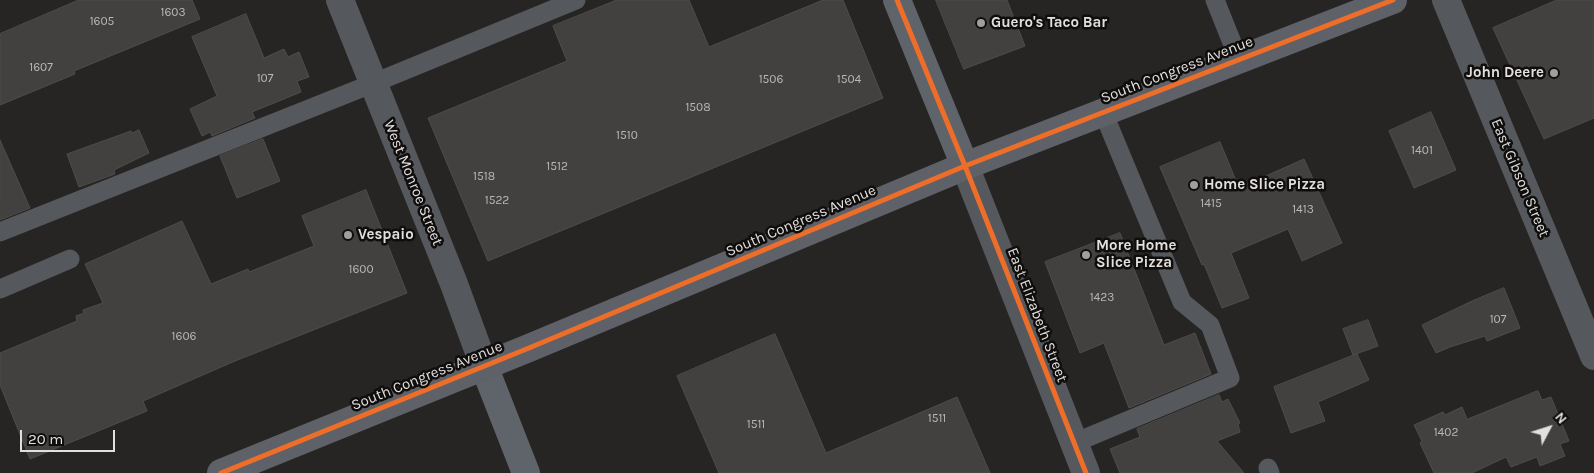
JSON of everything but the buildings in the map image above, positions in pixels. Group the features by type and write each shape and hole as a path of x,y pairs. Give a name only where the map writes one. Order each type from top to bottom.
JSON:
{"main road":[{"name":"South Congress Avenue","path":"221,473 965,166 1393,0"}],"street":[{"name":"West Monroe Street","path":"340,0 454,284 484,366"},
{"path":"897,0 965,166"},
{"name":"East Gibson Street","path":"1446,0 1594,356"},
{"name":"East Elizabeth Street","path":"965,166 1086,473"},
{"path":"484,366 526,473"}],"lane":[{"path":"0,232 374,84 576,0"},
{"path":"1215,0 1239,60"},
{"path":"1074,443 1230,378 1210,325 1182,302 1103,112"},
{"path":"0,289 70,260"}],"cycle path":[{"path":"897,0 965,166 1086,473"},
{"path":"221,473 529,348 965,166 1393,0"}],"place":[{"name":"Guero's Taco Bar","path":"981,23"},
{"name":"John Deere","path":"1554,73"},
{"name":"Home Slice Pizza","path":"1194,185"},
{"name":"Vespaio","path":"348,235"},
{"name":"More Home Slice Pizza","path":"1086,255"}]}
